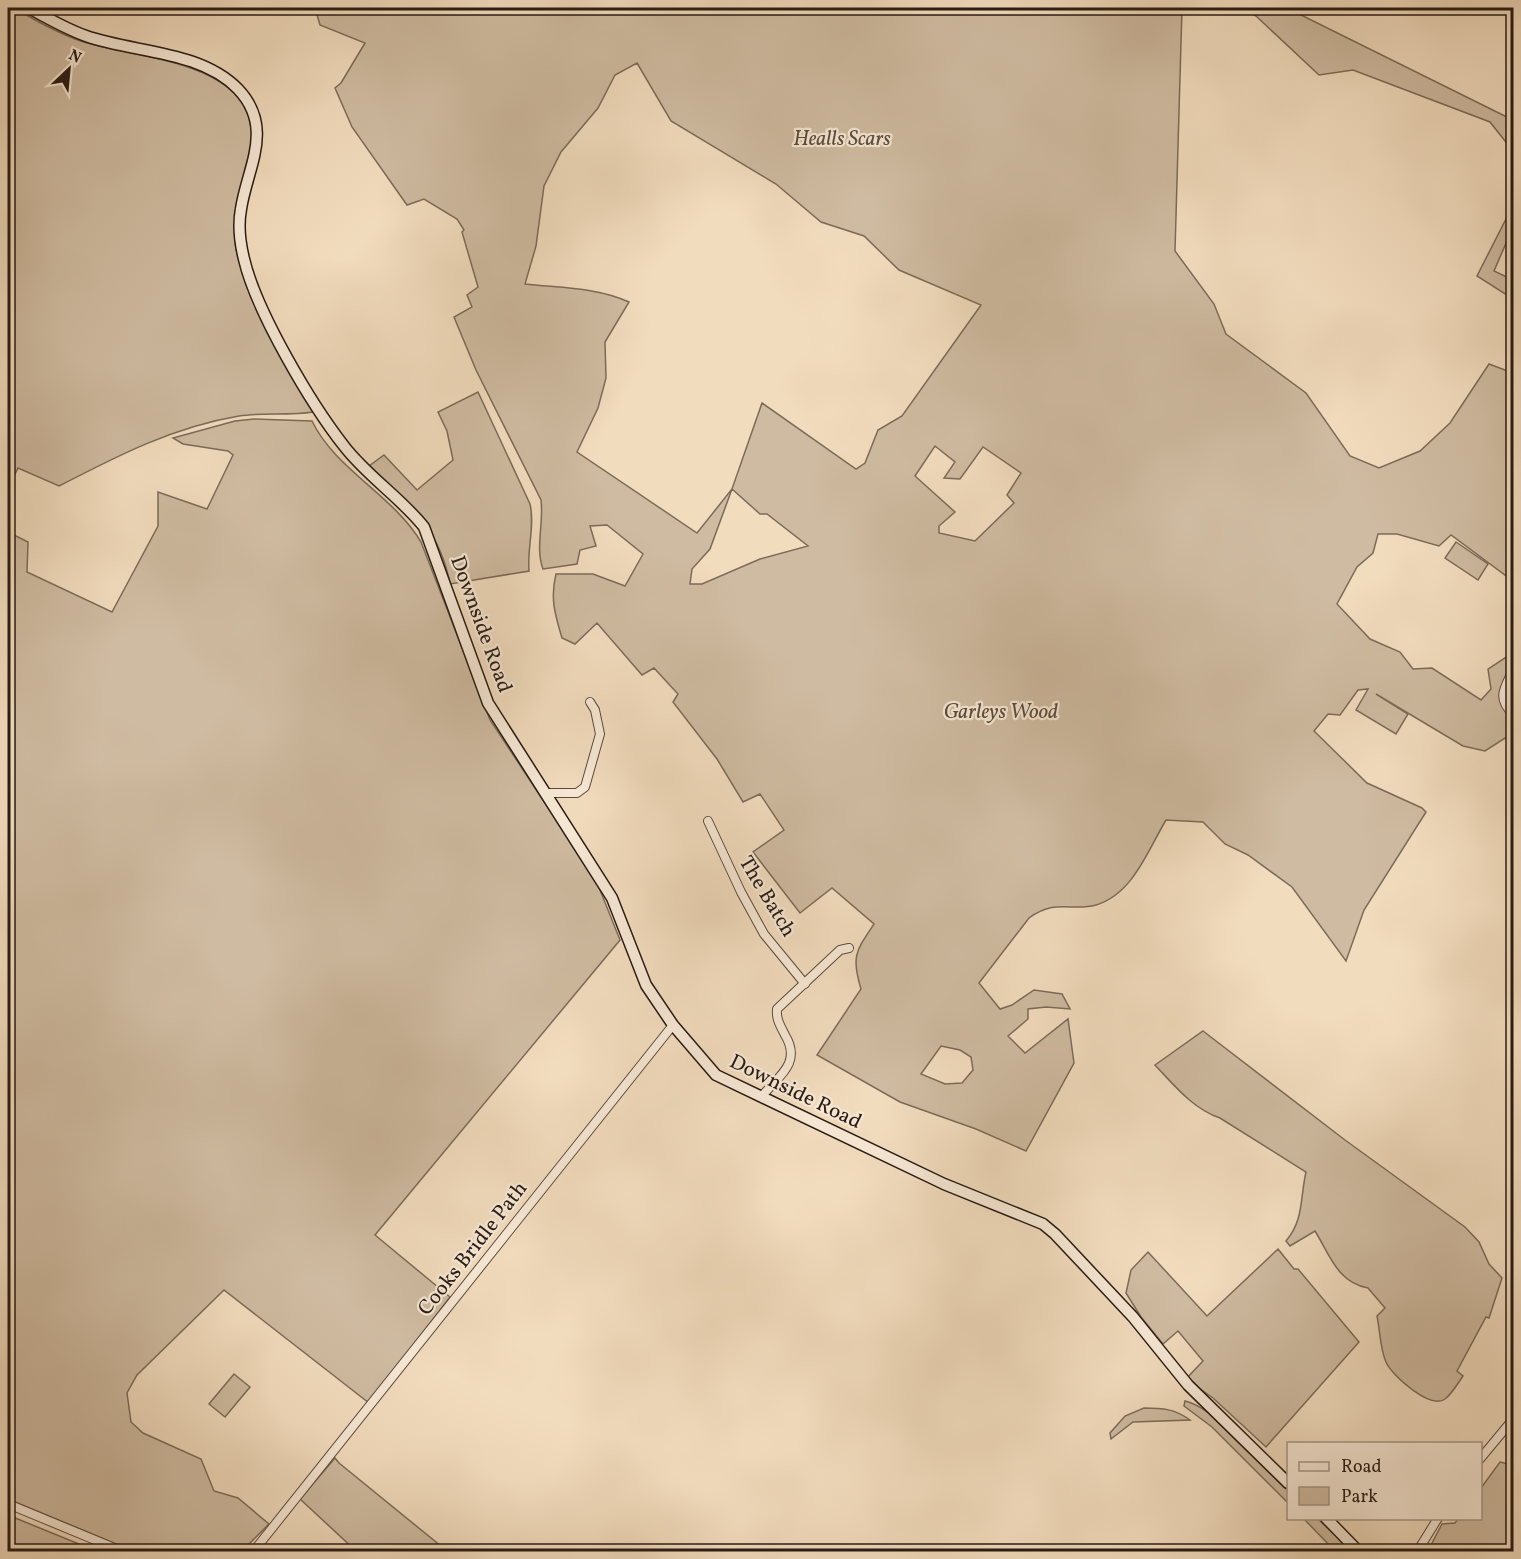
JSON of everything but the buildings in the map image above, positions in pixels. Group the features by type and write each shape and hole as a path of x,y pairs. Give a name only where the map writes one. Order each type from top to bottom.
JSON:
{"street":[{"name":"Downside Road","path":"29,8 85,36 185,59 226,80 239,90 248,104 256,129 257,152 241,209 240,234 244,260 272,325 302,381 344,446 408,508 423,527 488,703 612,898 646,985 673,1025 716,1075 962,1192 1043,1224 1069,1248 1133,1317 1188,1385 1287,1482"},
{"path":"1514,668 1502,698 1504,706 1514,715"},
{"path":"546,793 576,793 585,787 600,734 595,710 590,702"},
{"name":"The Batch","path":"708,821 741,892 764,934 805,984"},
{"path":"761,1096 791,1063 792,1047 778,1023 777,1008 840,950 849,948"},
{"name":"Cooks Bridle Path","path":"253,1551 673,1025"},
{"path":"1482,1457 1514,1418"},
{"path":"8,1504 124,1551"},
{"path":"1328,1520 1359,1551"},
{"path":"1417,1551 1437,1520"}],"green space":[{"path":"8,8 26,8 18,10 75,39 174,63 200,72 223,84 240,99 250,120 252,136 248,169 236,220 237,254 313,412 239,416 191,427 146,444 59,486 18,468 8,489"},
{"path":"315,8 1182,8 1175,251 1214,304 1226,334 1306,393 1350,456 1379,468 1420,451 1450,423 1489,364 1513,373 1513,581 1451,535 1439,546 1397,534 1378,534 1373,553 1357,567 1337,604 1370,639 1400,652 1413,669 1432,668 1481,700 1491,689 1488,669 1508,656 1514,641 1513,733 1485,751 1463,746 1376,694 1408,714 1396,734 1356,710 1368,689 1358,690 1340,715 1328,714 1314,731 1367,783 1422,808 1426,812 1364,910 1346,961 1292,887 1248,855 1225,844 1203,822 1166,820 1138,870 1120,891 1096,905 1056,907 1029,918 979,983 1000,1009 1012,1005 1034,990 1062,994 1070,1009 1046,1007 1028,1009 1028,1019 1008,1036 1025,1053 1068,1019 1074,1063 1026,1151 976,1129 900,1102 817,1055 861,989 856,969 857,954 874,924 832,888 800,913 753,852 784,830 760,794 743,802 717,759 673,702 678,694 654,668 642,675 597,623 575,644 562,638 554,606 553,591 556,574 593,574 625,586 643,554 607,525 590,526 596,546 580,550 577,564 543,569 540,553 541,500 476,370 454,317 472,307 467,295 478,287 462,232 464,230 457,219 424,199 407,205 352,127 335,88 341,83 365,43 320,25","holes":["637,63 671,121 776,184 821,222 864,236 899,270 981,305 902,416 878,430 865,463 856,469 762,403 732,489 697,533 577,452 598,408 606,378 605,342 629,302 604,293 525,284 536,246 544,186 561,152 598,108 615,75","935,446 955,462 944,478 960,479 983,447 1021,473 1007,495 1014,503 975,541 939,533 939,526 955,512 915,476","732,489 760,514 767,514 808,546 760,559 702,584 690,584 692,569 710,549","941,1046 960,1050 971,1057 973,1070 962,1083 945,1084 921,1074"]},
{"path":"1242,8 1287,8 1513,120 1513,151 1490,122 1353,70 1319,75 1256,16"},
{"path":"1513,194 1513,227 1494,271 1513,280 1513,299 1477,276 1508,215"},
{"path":"478,392 530,504 532,520 529,571 450,584 439,548 430,532 397,492 369,466 384,455 417,490 453,460 447,431 438,412"},
{"path":"254,419 312,421 335,454 395,510 421,542 490,720 596,880 620,940 375,1235 450,1297 369,1403 224,1290 137,1375 127,1393 131,1422 143,1433 201,1459 214,1491 238,1498 269,1524 242,1551 133,1551 8,1499 8,532 28,542 27,572 112,612 158,526 158,492 207,509 233,455 228,451 183,444 173,438 235,421"},
{"path":"1456,542 1488,564 1478,580 1445,558"},
{"path":"1203,1031 1345,1140 1465,1227 1479,1242 1489,1264 1502,1278 1489,1318 1486,1317 1457,1371 1463,1376 1445,1399 1431,1400 1422,1396 1404,1383 1390,1368 1382,1351 1377,1316 1385,1308 1368,1288 1357,1285 1342,1274 1315,1231 1290,1246 1286,1241 1299,1217 1306,1172 1220,1118 1201,1109 1184,1096 1155,1065"},
{"path":"1278,1249 1294,1269 1298,1269 1359,1342 1266,1447 1213,1398 1186,1379 1203,1361 1178,1331 1163,1344 1141,1317 1126,1293 1131,1270 1148,1252 1207,1316"},
{"path":"234,1374 250,1387 225,1417 209,1404"},
{"path":"1185,1401 1197,1406 1225,1425 1287,1488 1287,1502 1212,1427 1184,1406"},
{"path":"1144,1408 1168,1410 1179,1413 1190,1420 1133,1422 1111,1439 1110,1433 1125,1416"},
{"path":"335,1458 447,1551 356,1551 300,1499"},
{"path":"1500,1462 1513,1465 1513,1551 1437,1551 1431,1545 1442,1524 1455,1523 1457,1520 1482,1520 1482,1487"},
{"path":"8,1515 96,1551 25,1551 8,1544"},
{"path":"1305,1520 1319,1520 1352,1551 1335,1551"}],"park label":[{"name":"Healls Scars","path":"842,138"},
{"name":"Garleys Wood","path":"1001,711"}]}
